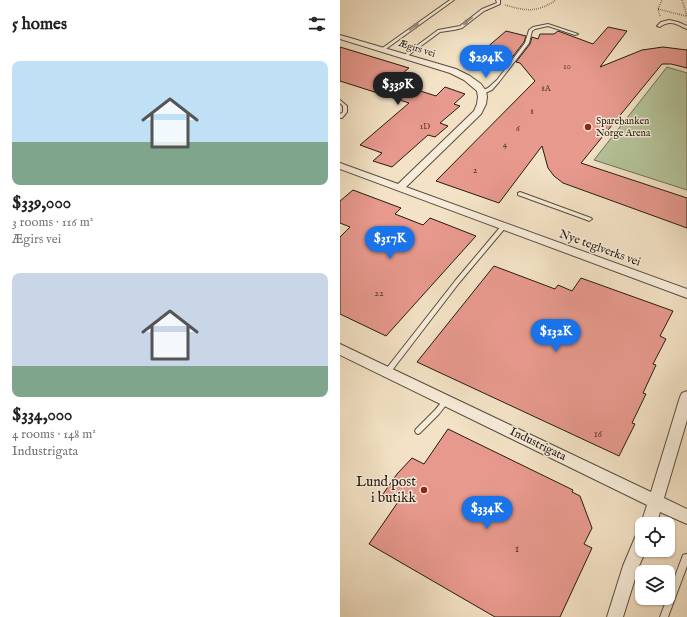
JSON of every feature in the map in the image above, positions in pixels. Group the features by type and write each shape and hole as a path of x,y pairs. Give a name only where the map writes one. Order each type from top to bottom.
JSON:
{"street":[{"name":"Ægirs vei","path":"340,37 452,71 468,78 483,92"},
{"path":"400,187 478,112 483,103 483,92"},
{"name":"Nye teglverks vei","path":"340,166 687,294"},
{"name":"Industrigata","path":"340,349 687,517"},
{"path":"651,517 687,397"},
{"path":"615,617 635,576"}],"lane":[{"path":"382,50 452,0"},
{"path":"405,56 439,31 461,27 483,10 498,2"},
{"path":"661,24 675,22 687,28"},
{"path":"483,92 490,89 498,81 526,43 530,31 534,28 548,25 576,34"},
{"path":"340,101 345,106 344,112 340,117"},
{"path":"520,194 589,219"},
{"path":"388,371 448,292 504,226"},
{"path":"418,431 447,400"},
{"path":"675,583 686,558"},
{"path":"664,617 667,605"}],"path":[{"path":"498,2 534,11 545,8 556,0"},
{"path":"661,24 658,9 662,0"},
{"path":"682,0 687,17"}],"green space":[{"path":"667,67 687,73 687,190 594,160"}],"building":[{"path":"608,27 627,31 600,67 642,50 663,47 687,50 687,68 671,64 662,64 581,163 687,198 687,228 563,183 554,176 548,168 542,146 499,203 436,181 535,81 520,63 516,62 530,44 532,37 538,39 540,34 554,34 558,31 593,44"},
{"path":"506,31 526,36 524,42 510,60 507,59 500,69 494,67 492,69 470,62"},
{"path":"340,47 409,68 392,82 436,96 445,87 465,94 454,104 460,106 440,123 448,126 435,137 428,135 392,167 373,161 382,153 360,145 409,103 340,81"},
{"path":"353,190 401,208 395,214 423,225 430,218 476,236 386,336 340,314 340,237 350,227 340,223 340,201"},
{"path":"494,266 555,289 558,285 572,291 581,278 673,311 660,336 666,339 653,364 656,365 643,393 646,394 632,423 635,424 619,456 417,362"},
{"path":"448,429 573,490 572,492 580,496 592,528 584,544 592,548 560,617 495,617 369,544 398,502 383,494 397,474 412,458 424,464"}],"place":[{"name":"Sparebanken Norge Arena","path":"588,127"},
{"name":"Lund post i butikk","path":"424,490"}]}
